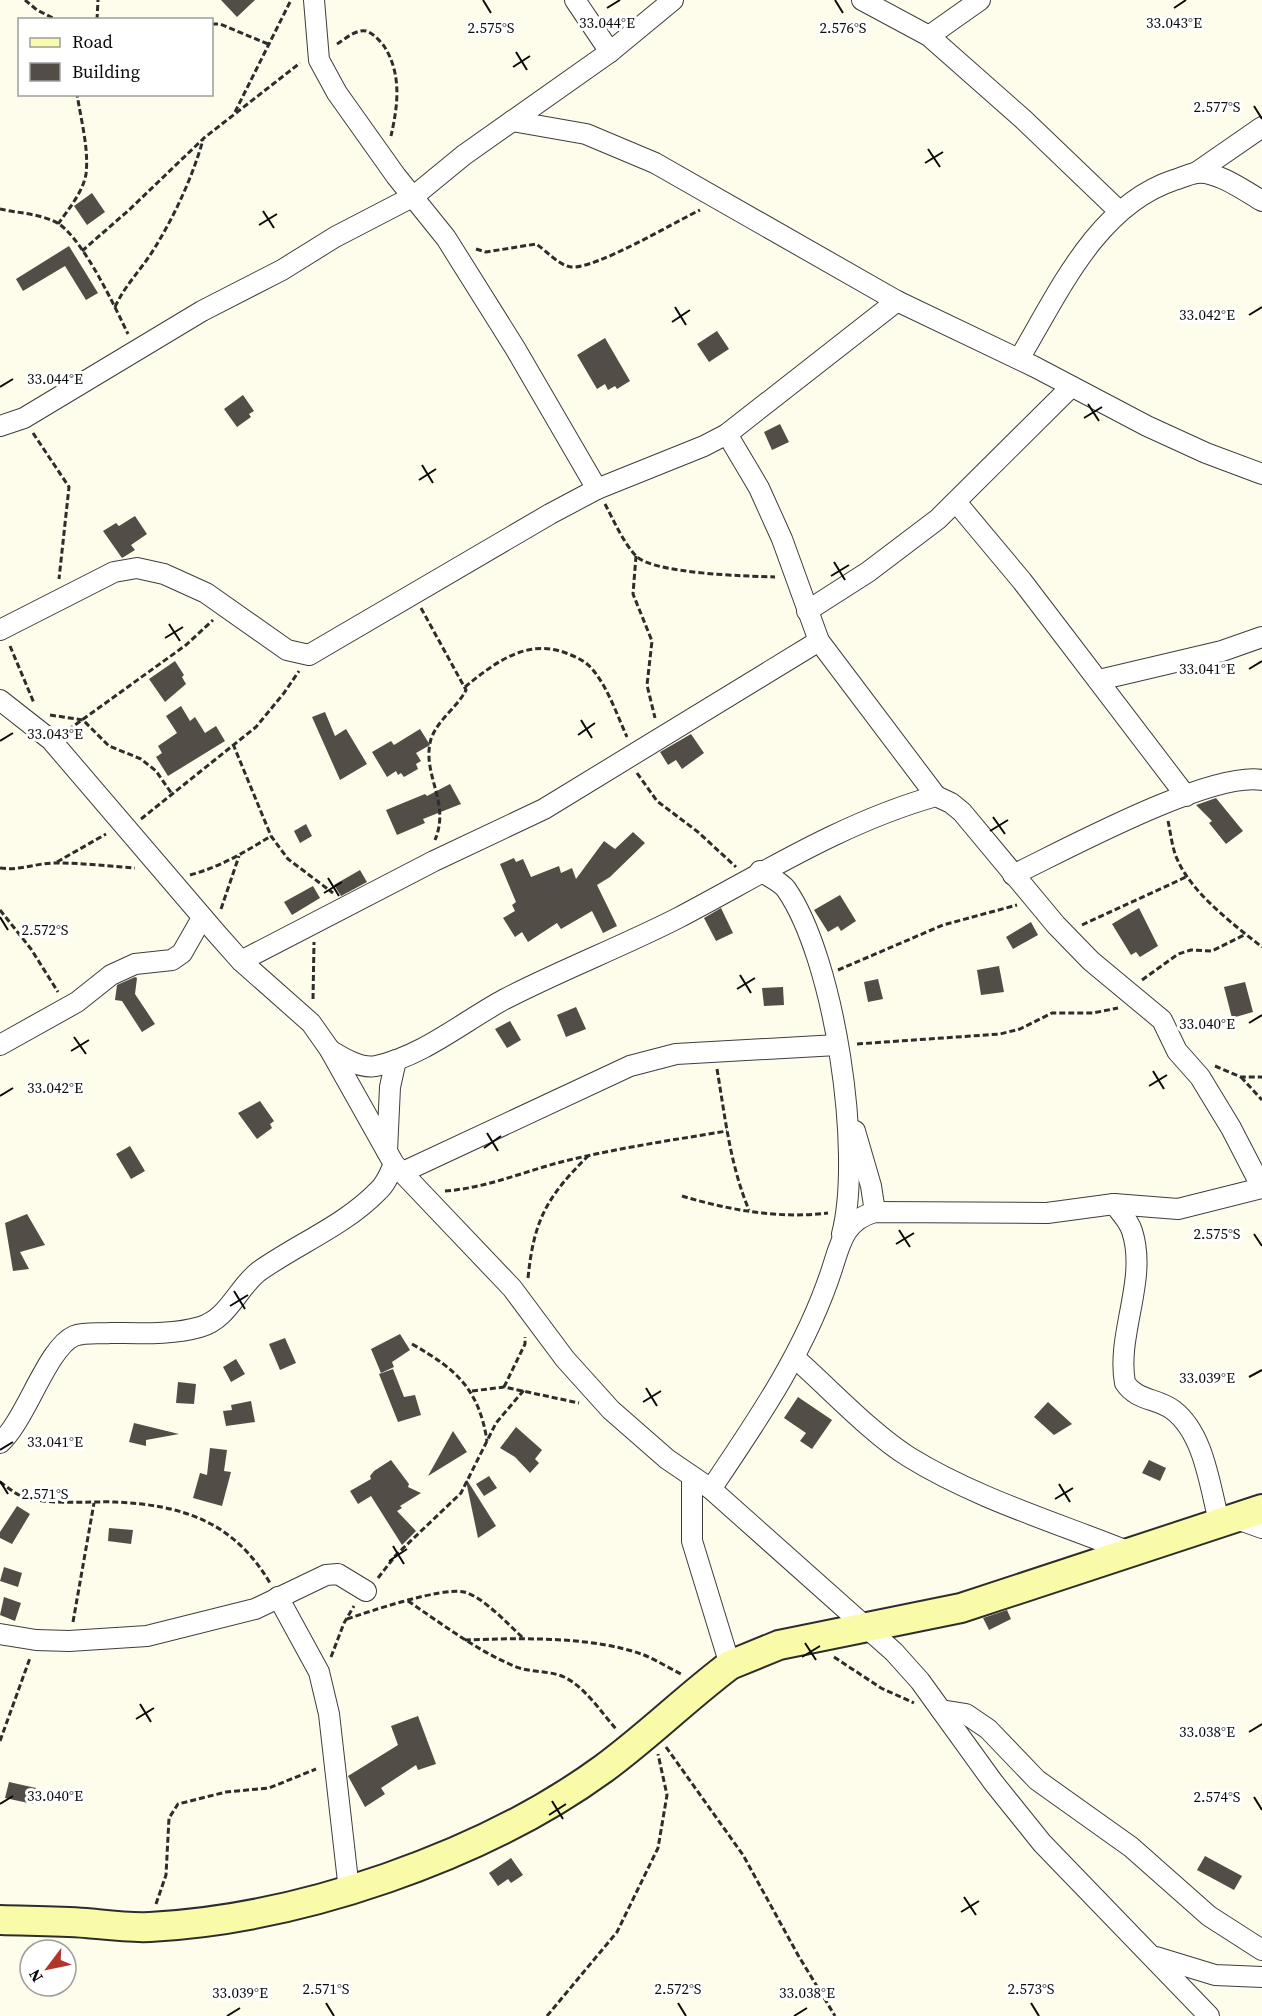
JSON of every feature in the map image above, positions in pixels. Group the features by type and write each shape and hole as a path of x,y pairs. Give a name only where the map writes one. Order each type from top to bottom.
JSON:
{"street":[{"path":"314,0 319,60 337,93 396,176 446,238 515,348 597,489"},
{"path":"574,0 609,52"},
{"path":"0,426 24,418 202,311 282,270 335,237 414,196 464,155 609,52 673,0"},
{"path":"862,0 929,36 1023,119 1119,211"},
{"path":"929,36 980,0"},
{"path":"512,121 586,134 655,163 897,301 1019,359 1206,453 1262,474"},
{"path":"1019,359 1089,245 1119,211 1158,185 1197,172 1262,127"},
{"path":"1197,172 1230,181 1262,201"},
{"path":"2,629 114,572 137,568 164,574 206,593 286,650 309,655 358,629 502,540 597,489 704,446 727,434 897,301"},
{"path":"807,611 868,572 938,519 1071,387"},
{"path":"727,434 759,488 797,578 819,640 936,796 951,803 962,812 1064,933 1133,997 1162,1020 1177,1051 1200,1077 1232,1128 1262,1188 1178,1209 1114,1204 1047,1213 875,1212 864,1215 850,1225 841,1237"},
{"path":"956,502 1022,581 1186,796"},
{"path":"1099,680 1222,651 1262,637"},
{"path":"242,961 423,866 543,809 654,744 819,640"},
{"path":"0,700 51,740 202,918 242,961 311,1023 405,1173 525,1303 565,1359 611,1410 692,1478 711,1489 868,1627 913,1674 1042,1843 1154,1956 1209,2016"},
{"path":"1013,875 1186,796 1228,781 1262,780"},
{"path":"330,1050 353,1063 373,1067 396,1060 505,999 639,938 792,854 874,818 936,796"},
{"path":"711,1489 795,1358 820,1306 848,1210 846,1104 836,1026 812,946 785,888 792,854"},
{"path":"754,875 785,888"},
{"path":"0,1045 68,1007 111,975 135,964 172,960 182,953 202,918"},
{"path":"0,1443 16,1425 58,1351 73,1336 189,1329 213,1323 226,1311 240,1289 259,1272 312,1241 405,1173 630,1066 676,1054 837,1045"},
{"path":"396,1060 390,1087 405,1173"},
{"path":"846,1104 871,1186 875,1212"},
{"path":"379,1191 405,1173"},
{"path":"0,1920 146,1927 185,1925 247,1915 350,1890 477,1842 575,1788 631,1747 730,1665 779,1645 961,1608 1132,1553 1245,1520 1201,1456 1192,1432 1183,1418 1171,1408 1141,1398 1130,1391 1125,1383 1125,1350 1135,1266 1135,1244 1129,1223 1114,1204"},
{"path":"795,1358 908,1456 965,1485 1132,1553"},
{"path":"692,1478 692,1541 730,1665"},
{"path":"0,1634 36,1640 69,1641 147,1636 255,1609 326,1575 338,1575 366,1591"},
{"path":"278,1597 318,1672 329,1714 350,1890"},
{"path":"941,1710 966,1714 988,1729 1037,1780 1131,1847 1209,1916 1262,1950"},
{"path":"1154,1956 1215,1976 1262,1977"}],"path":[{"path":"25,0 37,10 53,18"},
{"path":"97,18 98,0"},
{"path":"234,114 291,0"},
{"path":"213,24 220,24 268,44"},
{"path":"82,251 129,210 204,138 234,114 318,50 334,45 356,32 366,32 379,40 391,57 398,90 390,141"},
{"path":"58,224 74,201 86,176 85,146 77,96"},
{"path":"115,306 123,290 153,251 177,206 194,170 204,138"},
{"path":"446,238 486,252 536,244 563,264 580,267 602,261 721,200"},
{"path":"0,209 58,224 82,251 115,306 136,349"},
{"path":"24,418 69,487 56,602"},
{"path":"597,489 616,526 636,556 650,565 695,572 797,578"},
{"path":"636,556 633,594 652,641 647,685 656,723 654,744"},
{"path":"413,594 465,687"},
{"path":"51,740 83,720 186,645 226,606"},
{"path":"2,629 39,712"},
{"path":"423,866 441,819 429,758 431,740 440,722 463,697 465,687 493,664 508,655 528,650 555,649 581,659 594,670 614,708 631,758 657,801 754,875"},
{"path":"55,863 125,827 172,794 267,715 309,655"},
{"path":"83,720 109,746 141,759 156,771 172,794"},
{"path":"233,744 272,836 288,859 349,904"},
{"path":"1164,805 1176,859 1186,877 1262,947"},
{"path":"0,868 15,870 55,863 166,875 208,870 239,856 272,836"},
{"path":"217,934 223,899 239,856"},
{"path":"1064,933 1186,877"},
{"path":"823,977 943,925 1034,899"},
{"path":"0,910 31,949 68,1007"},
{"path":"311,1023 314,922"},
{"path":"837,1045 1000,1034 1020,1029 1052,1013 1093,1013 1133,997 1178,954 1191,950 1212,951 1246,934"},
{"path":"714,1051 738,1184 749,1210"},
{"path":"1211,1064 1241,1077 1262,1077"},
{"path":"1241,1077 1262,1100"},
{"path":"405,1173 466,1189 589,1155 727,1131"},
{"path":"525,1303 532,1249 546,1206 556,1190 589,1155"},
{"path":"682,1197 715,1206 794,1215 848,1210"},
{"path":"504,1387 525,1344 525,1331"},
{"path":"412,1344 438,1359 472,1391 484,1419 488,1443"},
{"path":"472,1391 504,1387 611,1410"},
{"path":"318,1672 332,1656 346,1618 366,1591 396,1555 461,1493 506,1409 524,1390"},
{"path":"0,1482 20,1495 41,1500 127,1503 182,1510 231,1534 247,1550 278,1597"},
{"path":"69,1641 94,1503"},
{"path":"346,1618 408,1601 464,1592 476,1597 524,1638"},
{"path":"408,1601 464,1640 513,1666 563,1677 575,1684 631,1747"},
{"path":"464,1640 524,1638 611,1647 643,1655 704,1685"},
{"path":"812,1638 843,1663 891,1694 941,1710"},
{"path":"0,1741 36,1640"},
{"path":"547,2016 617,1932 658,1848 666,1795 653,1728"},
{"path":"653,1728 743,1855 798,1955 835,2016"},
{"path":"146,1927 166,1875 169,1818 178,1804 226,1792 270,1788 336,1762"}],"building":[{"path":"221,0 255,0 237,17"},
{"path":"92,193 105,212 87,225 74,206"},
{"path":"69,246 98,293 86,300 65,266 23,291 16,279"},
{"path":"717,331 729,349 709,362 697,344"},
{"path":"605,338 630,381 617,389 615,386 608,390 605,384 597,389 577,355"},
{"path":"243,395 254,411 249,414 251,417 237,427 224,409"},
{"path":"780,424 789,442 772,450 764,432"},
{"path":"135,516 147,534 131,545 135,550 122,558 103,531 116,523 119,526"},
{"path":"175,661 184,675 182,677 186,684 165,702 149,679"},
{"path":"181,706 190,721 195,717 205,733 216,726 225,741 168,776 156,757 162,753 158,746 177,733 166,716"},
{"path":"325,712 335,736 346,729 367,764 340,780 312,717"},
{"path":"420,729 430,745 416,753 421,761 416,764 418,769 404,777 401,773 398,775 396,771 387,777 372,752 391,741 394,745"},
{"path":"691,734 704,753 682,769 676,760 668,765 660,752"},
{"path":"450,784 461,804 423,819 425,823 397,835 386,810 425,794 427,796"},
{"path":"1216,798 1243,831 1226,844 1209,823 1212,821 1196,805"},
{"path":"306,824 312,836 300,843 294,831"},
{"path":"633,832 645,843 610,877 597,885 617,926 603,933 592,911 561,929 557,923 528,942 522,932 515,937 503,918 515,911 512,905 516,902 500,864 514,858 516,862 523,859 531,877 559,866 561,873 572,868 576,879 604,841 615,849"},
{"path":"360,870 367,882 341,896 334,885"},
{"path":"313,886 320,898 292,915 284,902"},
{"path":"840,895 856,921 841,931 838,926 828,932 814,910"},
{"path":"721,908 733,933 716,941 704,918"},
{"path":"1139,908 1158,946 1140,957 1136,952 1131,955 1112,924"},
{"path":"1031,922 1038,935 1013,949 1006,937"},
{"path":"999,966 1004,992 981,995 977,970"},
{"path":"137,978 135,994 155,1024 142,1032 122,1001 115,1000 117,985"},
{"path":"878,979 883,999 868,1002 864,982"},
{"path":"1245,982 1253,1012 1232,1018 1224,987"},
{"path":"783,987 784,1005 764,1006 762,988"},
{"path":"576,1007 586,1029 566,1037 557,1015"},
{"path":"510,1021 521,1040 507,1048 495,1029"},
{"path":"260,1101 274,1121 270,1124 272,1128 257,1139 238,1113"},
{"path":"130,1146 145,1171 131,1179 116,1154"},
{"path":"27,1214 45,1245 20,1252 29,1269 13,1271 5,1223"},
{"path":"400,1334 410,1350 392,1362 394,1367 381,1373 371,1349"},
{"path":"285,1338 296,1363 280,1370 269,1344"},
{"path":"236,1359 245,1374 231,1382 223,1367"},
{"path":"393,1369 404,1397 415,1395 421,1415 398,1422 379,1374"},
{"path":"178,1382 196,1384 194,1404 176,1403"},
{"path":"798,1397 832,1420 812,1449 800,1441 806,1433 784,1418"},
{"path":"251,1401 255,1422 226,1426 223,1411 232,1410 231,1405"},
{"path":"1048,1402 1072,1424 1054,1435 1034,1417"},
{"path":"134,1423 179,1434 146,1440 146,1446 129,1442"},
{"path":"516,1427 542,1450 535,1459 539,1463 530,1473 515,1457 500,1448"},
{"path":"453,1431 467,1452 428,1476"},
{"path":"210,1448 227,1450 224,1471 231,1472 222,1506 193,1498 200,1473 207,1475"},
{"path":"391,1460 409,1484 408,1487 421,1493 400,1506 402,1508 397,1511 416,1531 402,1545 371,1496 358,1504 350,1491 371,1479 370,1476 374,1471"},
{"path":"1149,1460 1166,1468 1160,1481 1142,1473"},
{"path":"489,1476 497,1488 484,1496 476,1484"},
{"path":"466,1481 496,1526 478,1538"},
{"path":"17,1506 30,1514 12,1544 0,1538 0,1532"},
{"path":"109,1528 133,1530 131,1544 108,1541"},
{"path":"4,1567 22,1573 18,1587 0,1581"},
{"path":"4,1597 21,1603 15,1621 0,1615"},
{"path":"1007,1610 1011,1619 989,1630 983,1618"},
{"path":"418,1716 436,1764 418,1770 416,1765 381,1788 385,1794 365,1807 348,1776 398,1745 391,1726"},
{"path":"9,1782 36,1788 33,1804 5,1798"},
{"path":"1205,1856 1242,1876 1234,1890 1197,1870"},
{"path":"511,1858 523,1875 511,1883 508,1879 498,1886 489,1873"}]}
